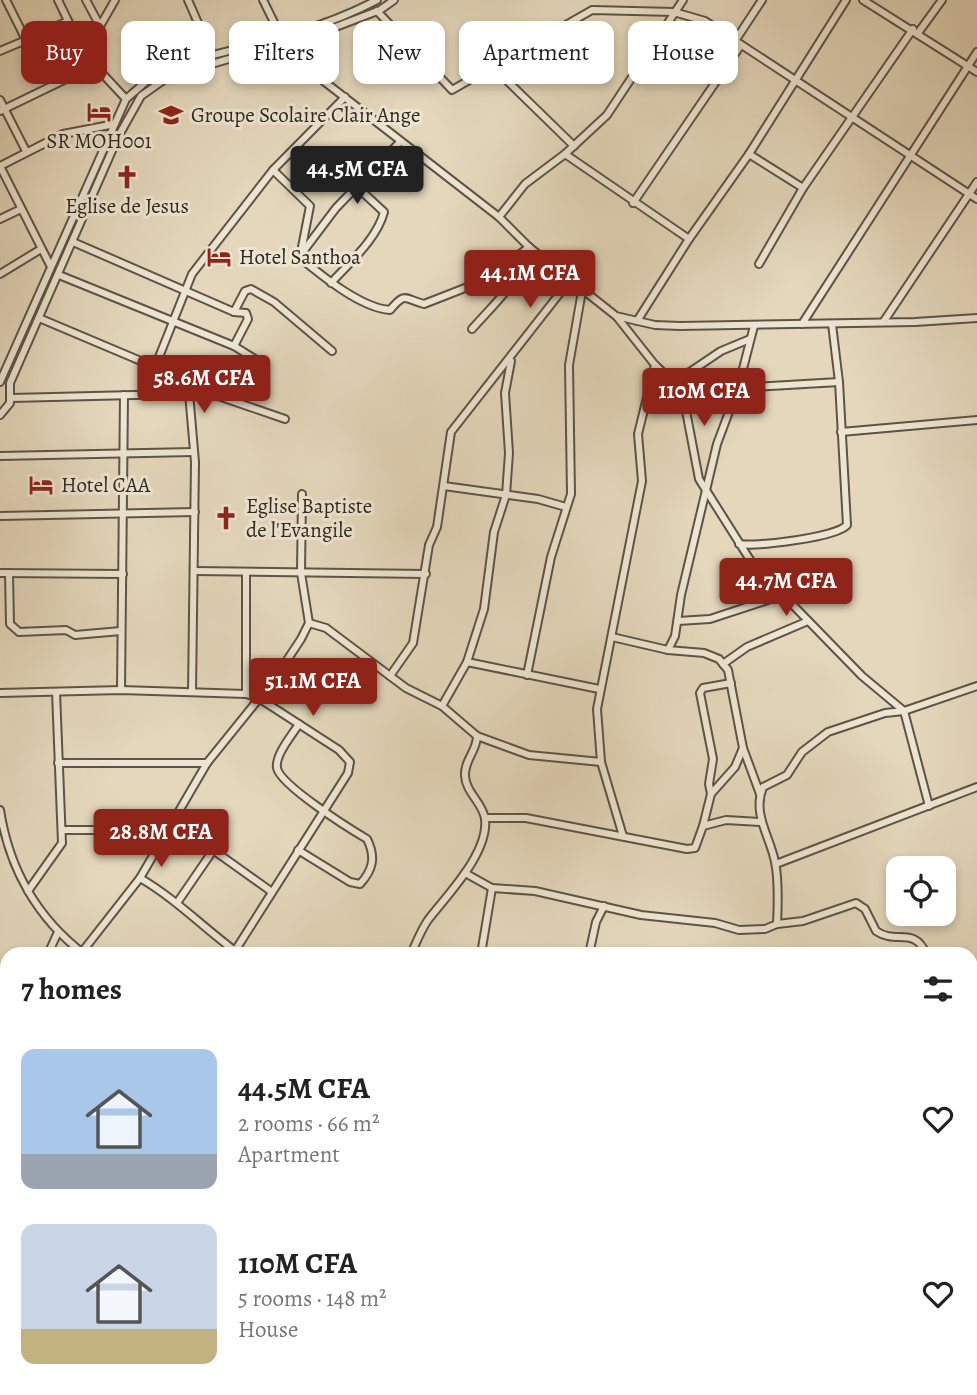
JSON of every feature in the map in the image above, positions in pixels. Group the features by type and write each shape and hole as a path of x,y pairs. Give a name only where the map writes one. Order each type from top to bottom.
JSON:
{"street":[{"path":"6,0 21,30"},
{"path":"58,0 68,21"},
{"path":"86,0 97,21"},
{"path":"103,21 115,0"},
{"path":"188,0 197,21"},
{"path":"263,0 273,21"},
{"path":"361,0 367,6"},
{"path":"330,21 377,0"},
{"path":"339,23 377,11 394,0"},
{"path":"499,217 525,184 565,154 607,115 683,0"},
{"path":"762,0 738,43 977,199"},
{"path":"637,321 689,239 749,154 846,0"},
{"path":"863,0 977,72"},
{"path":"759,264 803,187 852,117 942,0"},
{"path":"573,21 592,10 674,12 705,21"},
{"path":"377,11 452,90 463,84"},
{"path":"0,51 21,42"},
{"path":"802,324 977,52"},
{"path":"11,398 9,390 39,318 125,124 141,96 168,77 229,57"},
{"path":"107,79 125,99"},
{"path":"2,110 56,84"},
{"path":"9,390 0,384 50,265 125,99 143,84"},
{"path":"328,84 499,217 529,247 616,316 655,365 682,390 699,479 705,491 752,563 862,676 904,712 929,806"},
{"path":"510,84 573,146"},
{"path":"633,203 711,84"},
{"path":"155,367 192,274 273,170 345,97"},
{"path":"0,100 2,110 26,151"},
{"path":"50,265 0,166 63,134 125,124"},
{"path":"299,257 336,208 400,142"},
{"path":"565,154 689,239"},
{"path":"749,154 803,187"},
{"path":"273,170 310,206 299,257"},
{"path":"884,321 977,182"},
{"path":"331,283 366,244 384,212 357,187"},
{"path":"0,219 21,209"},
{"path":"73,242 234,312 246,313 248,318 234,346"},
{"path":"299,257 331,283 383,310 390,310 402,298 408,297 424,304 488,279 529,247"},
{"path":"472,329 515,280 525,265 529,247"},
{"path":"0,274 41,249"},
{"path":"58,275 234,346 258,361"},
{"path":"390,676 413,643 444,486 451,432 560,293 568,278"},
{"path":"234,312 245,291 251,289 274,302 332,351"},
{"path":"527,675 551,557 571,494 569,365 582,290"},
{"path":"616,316 655,325 754,326 977,318"},
{"path":"39,318 155,367 190,390 285,419"},
{"path":"739,544 760,545 843,530 849,515 832,324"},
{"path":"668,650 678,621 717,444 737,388 754,326"},
{"path":"675,382 721,351 750,340"},
{"path":"442,706 467,662 484,609 494,532 506,495 509,453 505,393 512,356"},
{"path":"0,357 9,359"},
{"path":"623,836 601,762 599,689 606,673 629,538 642,481 638,433 655,365"},
{"path":"737,388 839,382"},
{"path":"11,398 190,390"},
{"path":"190,390 195,512 192,692"},
{"path":"121,690 124,395"},
{"path":"1,411 11,398"},
{"path":"841,432 977,420"},
{"path":"0,456 193,452"},
{"path":"444,486 566,507"},
{"path":"88,947 140,878 207,763 257,697 274,680 309,623 301,573 302,494"},
{"path":"0,516 195,512"},
{"path":"194,571 426,574"},
{"path":"246,572 246,694"},
{"path":"0,573 123,574"},
{"path":"9,573 10,624 19,632 66,630 75,635 121,631"},
{"path":"678,621 709,619 783,595"},
{"path":"723,664 747,647 808,621"},
{"path":"309,623 326,628 390,676 442,706 477,736 529,755 601,762"},
{"path":"612,637 668,650 704,653 723,664 731,683 743,748 760,794 760,822 767,834 776,864 777,924"},
{"path":"467,662 599,689"},
{"path":"485,818 526,818 687,849 695,848 711,794 709,784 713,759 700,693 703,688 731,683"},
{"path":"760,794 769,783 790,772 802,752 819,737 885,713 904,712 977,686"},
{"path":"0,693 121,690 246,694 257,697 339,750 349,762 348,773 240,947"},
{"path":"28,891 62,842 55,692"},
{"path":"298,850 350,883 360,884 369,874 373,860 367,839 322,811 283,779 277,769 279,758 299,724"},
{"path":"414,947 426,923 465,873 477,851 485,818 468,790 465,762 477,744 477,736"},
{"path":"711,794 736,767 743,748"},
{"path":"58,763 207,763"},
{"path":"776,864 977,788"},
{"path":"0,810 3,845 28,891 58,932 76,947"},
{"path":"703,826 726,820 760,822"},
{"path":"174,822 212,852 272,892"},
{"path":"62,830 104,830 164,837"},
{"path":"177,903 212,852"},
{"path":"465,873 492,888 535,891 738,930 765,929 777,924 803,921 856,903 865,909 876,931 893,938 916,939 923,947"},
{"path":"140,878 177,903 191,918 228,947"},
{"path":"482,947 492,888"},
{"path":"591,947 596,922 604,906"},
{"path":"51,947 58,932"}],"place":[{"name":"SR MOH001","path":"99,112"},
{"name":"Groupe Scolaire Clair Ange","path":"171,115"},
{"name":"Eglise de Jesus","path":"127,177"},
{"name":"Hotel Santhoa","path":"219,257"},
{"name":"Hotel CAA","path":"41,485"},
{"name":"Eglise Baptiste de l'Evangile","path":"226,518"}]}
